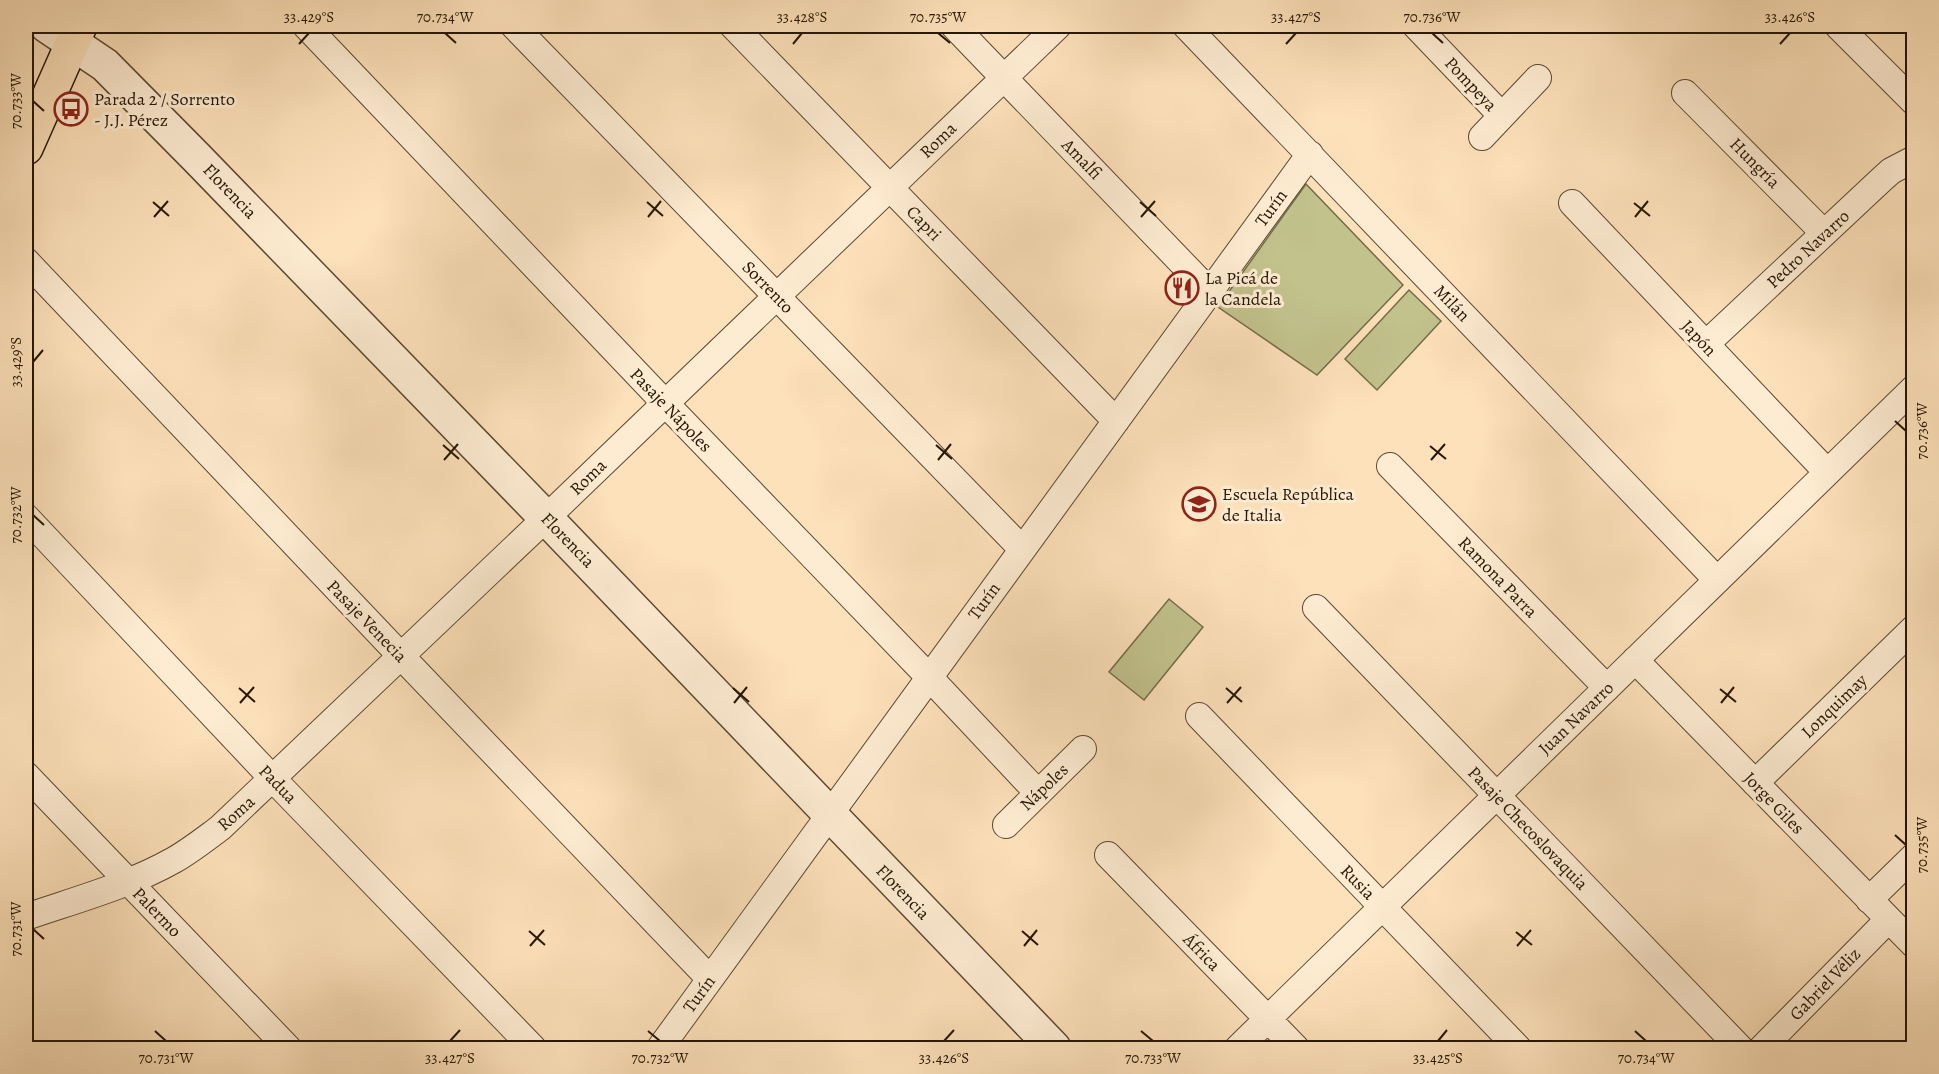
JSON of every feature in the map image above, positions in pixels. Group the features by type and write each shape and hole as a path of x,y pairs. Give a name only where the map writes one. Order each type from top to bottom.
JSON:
{"main road":[{"path":"26,148 67,31"}],"street":[{"name":"Pasaje Nápoles","path":"306,26 1038,793"},
{"name":"Sorrento","path":"514,26 1022,549"},
{"name":"Capri","path":"733,26 1116,421"},
{"name":"Amalfi","path":"954,26 1210,292"},
{"name":"Roma","path":"26,917 128,882 174,860 220,828 1058,26"},
{"name":"Milán","path":"1186,26 1717,580"},
{"name":"Pompeya","path":"1416,26 1502,116"},
{"path":"1838,26 1914,102"},
{"name":"Florencia","path":"67,31 113,72 546,518 1054,1048"},
{"name":"Pompeya","path":"1482,137 1538,78"},
{"name":"Hungría","path":"1685,93 1824,233"},
{"name":"Turín","path":"660,1048 1310,154"},
{"name":"Pedro Navarro","path":"1706,344 1891,171 1914,159"},
{"name":"Japón","path":"1572,203 1827,472"},
{"name":"Pasaje Venecia","path":"26,261 710,979"},
{"name":"Juan Navarro","path":"1238,1048 1914,388"},
{"name":"Ramona Parra","path":"1390,466 1607,688"},
{"name":"Padua","path":"26,518 273,779 533,1048"},
{"name":"Pasaje Checoslovaquia","path":"1316,608 1740,1048"},
{"name":"Lonquimay","path":"1755,783 1914,628"},
{"name":"Jorge Giles","path":"1635,660 1914,945"},
{"name":"Rusia","path":"1199,716 1518,1048"},
{"name":"Nápoles","path":"1006,825 1083,749"},
{"name":"Palermo","path":"26,775 288,1048"},
{"name":"África","path":"1108,855 1296,1048"},
{"path":"1869,900 1914,856"},
{"name":"Gabriel Véliz","path":"1769,1046 1888,920"}],"green space":[{"path":"1306,184 1403,285 1317,375 1218,307"},
{"path":"1409,290 1441,321 1377,390 1345,359"},
{"path":"1169,599 1203,627 1144,700 1109,672"}],"place":[{"name":"Parada 2 / Sorrento - J.J. Pérez","path":"71,109"},
{"name":"La Picá de la Candela","path":"1182,288"},
{"name":"Escuela República de Italia","path":"1199,504"}]}
